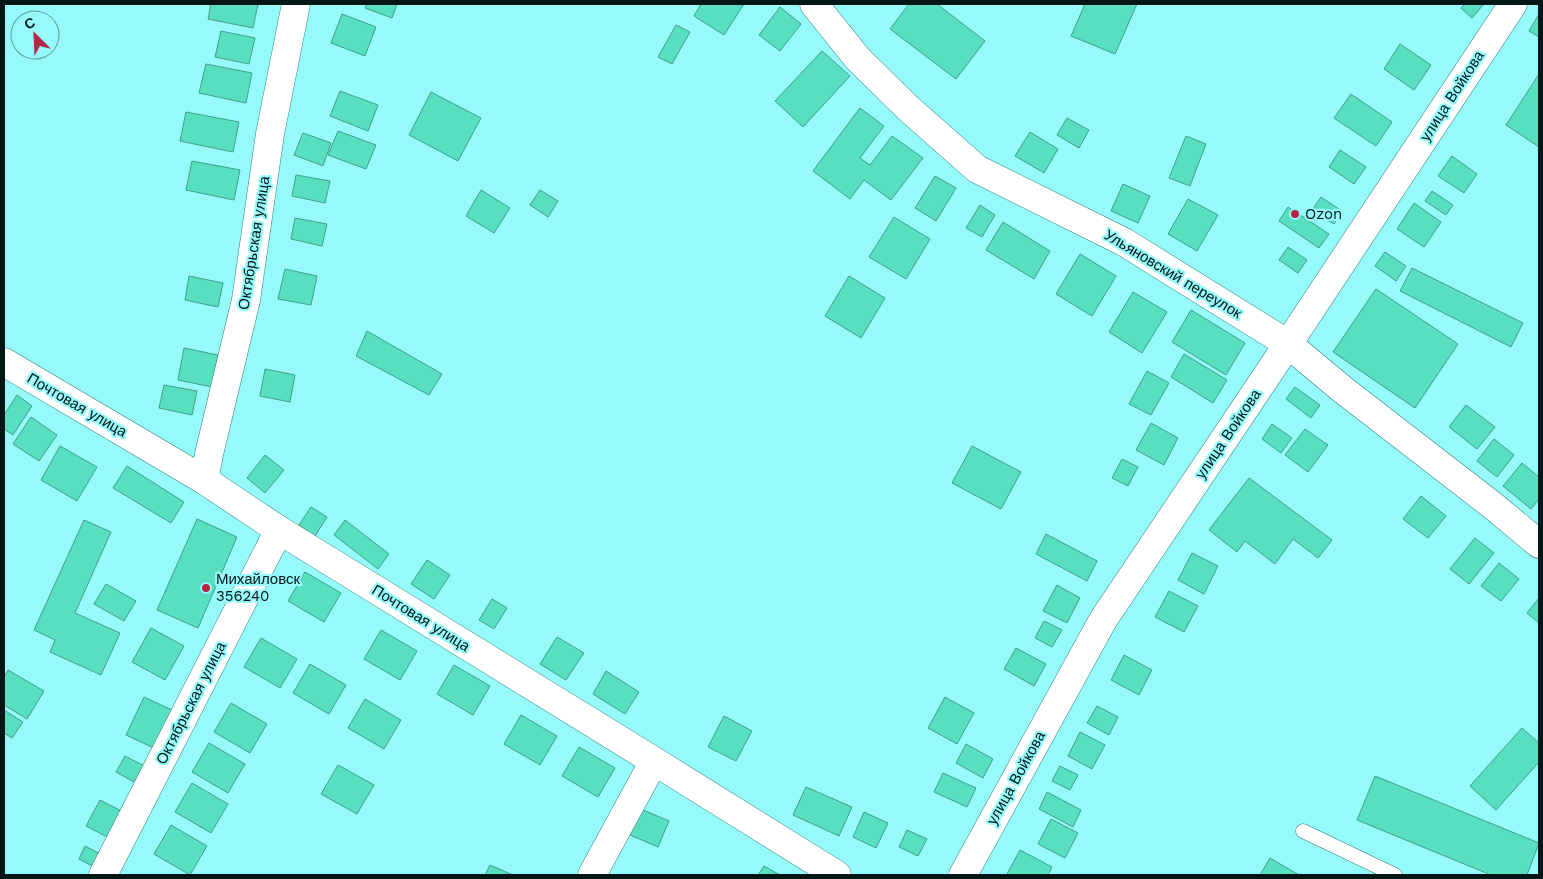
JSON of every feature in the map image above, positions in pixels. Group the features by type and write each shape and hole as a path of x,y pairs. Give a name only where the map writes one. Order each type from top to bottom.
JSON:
{"main road":[{"name":"Октябрьская улица","path":"204,480 246,300 270,134 296,4"},
{"name":"Ульяновский переулок","path":"814,4 858,60 908,108 977,169 1124,242 1288,344 1342,389 1492,505 1539,544"},
{"name":"улица Войкова","path":"963,875 1103,620 1513,4"},
{"name":"Почтовая улица","path":"4,362 204,480 279,530 837,875"},
{"name":"Октябрьская улица","path":"103,875 279,530"},
{"path":"592,875 654,761"}],"lane":[{"path":"1303,831 1395,875"}],"building":[{"path":"211,4 258,4 253,28 208,19"},
{"path":"367,4 397,4 392,18 365,8"},
{"path":"701,4 744,4 724,35 694,16"},
{"path":"909,4 937,4 985,41 956,79 890,29"},
{"path":"1085,4 1137,4 1115,54 1071,36"},
{"path":"1465,4 1484,4 1472,18 1461,8"},
{"path":"780,7 801,24 780,51 759,35"},
{"path":"342,14 376,27 365,56 331,43"},
{"path":"1539,14 1539,37 1529,31"},
{"path":"676,25 690,32 672,64 658,57"},
{"path":"221,31 255,38 249,64 215,57"},
{"path":"1400,44 1431,65 1414,90 1384,69"},
{"path":"822,51 850,76 803,127 775,101"},
{"path":"206,64 252,73 246,103 199,93"},
{"path":"1539,74 1539,147 1506,125"},
{"path":"340,91 378,105 368,131 330,116"},
{"path":"431,92 481,118 458,161 409,135"},
{"path":"1351,94 1392,122 1376,146 1334,118"},
{"path":"860,108 884,126 860,158 870,165 892,136 923,158 891,200 864,180 850,199 813,171"},
{"path":"186,112 239,122 233,152 180,141"},
{"path":"1067,118 1089,130 1079,148 1057,135"},
{"path":"338,131 376,145 366,169 328,155"},
{"path":"1030,132 1058,149 1044,173 1015,156"},
{"path":"303,133 331,143 323,166 294,155"},
{"path":"1186,136 1206,144 1190,186 1169,178"},
{"path":"1340,150 1366,167 1354,184 1329,167"},
{"path":"1452,156 1477,174 1464,193 1438,176"},
{"path":"192,161 240,170 234,200 186,190"},
{"path":"296,175 330,181 325,203 292,196"},
{"path":"935,176 956,188 936,221 915,208"},
{"path":"1123,184 1150,196 1138,223 1111,211"},
{"path":"481,190 510,208 494,233 466,216"},
{"path":"540,190 558,201 548,217 530,205"},
{"path":"1432,191 1453,205 1446,215 1425,201"},
{"path":"1321,197 1342,211 1334,224 1312,210"},
{"path":"1188,199 1218,215 1197,251 1168,234"},
{"path":"1414,203 1441,222 1424,247 1397,229"},
{"path":"980,205 995,215 982,237 966,228"},
{"path":"1288,207 1329,234 1319,248 1279,221"},
{"path":"894,217 930,239 906,279 869,257"},
{"path":"295,218 327,224 322,246 291,239"},
{"path":"1003,222 1050,251 1034,279 986,250"},
{"path":"1288,247 1307,260 1298,273 1279,260"},
{"path":"1385,252 1406,266 1396,281 1375,266"},
{"path":"1080,254 1116,276 1092,316 1056,294"},
{"path":"1412,268 1523,323 1511,347 1400,291"},
{"path":"285,269 317,276 311,305 278,299"},
{"path":"189,276 223,283 218,307 185,300"},
{"path":"849,276 885,298 861,338 825,316"},
{"path":"1376,289 1458,344 1415,408 1333,352"},
{"path":"1133,292 1167,312 1142,353 1109,332"},
{"path":"1191,310 1245,343 1226,375 1172,342"},
{"path":"367,331 442,374 429,395 356,356"},
{"path":"184,348 218,355 212,387 178,380"},
{"path":"1184,354 1227,380 1213,403 1171,377"},
{"path":"265,369 295,375 290,402 260,396"},
{"path":"1147,371 1169,383 1151,415 1129,404"},
{"path":"164,385 197,391 192,415 159,408"},
{"path":"1295,387 1320,405 1311,418 1286,399"},
{"path":"17,395 32,406 13,435 4,429 4,415"},
{"path":"1466,405 1495,427 1477,449 1449,427"},
{"path":"31,417 57,435 39,461 13,444"},
{"path":"1151,423 1178,438 1164,465 1136,450"},
{"path":"1272,424 1292,438 1281,453 1262,439"},
{"path":"1305,429 1328,445 1308,472 1285,455"},
{"path":"1494,439 1514,455 1497,477 1477,461"},
{"path":"60,446 97,467 77,501 41,480"},
{"path":"972,446 1021,472 1001,509 952,483"},
{"path":"265,455 284,470 265,493 247,478"},
{"path":"1122,459 1138,467 1128,486 1112,478"},
{"path":"1522,463 1539,477 1539,499 1531,509 1503,486"},
{"path":"127,466 184,502 171,523 113,488"},
{"path":"1249,478 1332,540 1318,558 1293,539 1275,564 1245,541 1237,552 1209,530"},
{"path":"1421,496 1446,516 1428,538 1403,519"},
{"path":"311,507 327,517 315,536 299,525"},
{"path":"197,519 237,537 198,628 157,610"},
{"path":"84,520 111,532 75,613 120,633 101,675 50,652 55,640 34,630"},
{"path":"345,520 389,554 378,569 334,535"},
{"path":"1046,534 1097,561 1087,581 1036,554"},
{"path":"1475,538 1494,553 1469,584 1450,569"},
{"path":"1192,553 1218,566 1204,594 1178,580"},
{"path":"427,560 450,575 434,599 411,584"},
{"path":"1499,563 1519,579 1501,601 1481,586"},
{"path":"305,572 341,593 324,622 288,601"},
{"path":"106,584 136,601 124,621 94,604"},
{"path":"1057,585 1080,598 1067,623 1043,611"},
{"path":"1169,591 1198,606 1184,632 1155,617"},
{"path":"1539,598 1539,623 1527,613"},
{"path":"492,599 507,608 494,629 479,620"},
{"path":"1044,621 1062,630 1052,647 1035,638"},
{"path":"151,628 184,646 165,680 132,662"},
{"path":"381,630 417,651 400,680 364,659"},
{"path":"557,637 584,653 566,680 540,664"},
{"path":"261,638 297,659 280,688 244,667"},
{"path":"1016,648 1046,664 1034,686 1004,669"},
{"path":"1124,655 1152,670 1139,695 1111,680"},
{"path":"310,664 346,685 329,714 293,693"},
{"path":"454,665 490,686 473,715 437,694"},
{"path":"8,670 44,691 27,719 4,705 4,677"},
{"path":"606,671 639,692 625,714 593,694"},
{"path":"144,697 174,711 156,749 126,735"},
{"path":"945,697 974,713 957,744 928,728"},
{"path":"365,699 401,720 384,749 348,728"},
{"path":"231,703 267,724 250,753 214,732"},
{"path":"1097,706 1118,717 1109,735 1087,723"},
{"path":"4,710 23,722 12,738 4,733"},
{"path":"521,715 557,736 540,765 504,744"},
{"path":"724,716 752,731 736,761 708,747"},
{"path":"1522,728 1539,743 1539,762 1496,810 1470,786"},
{"path":"1080,732 1105,745 1092,769 1068,756"},
{"path":"209,743 245,764 228,793 192,772"},
{"path":"966,744 993,759 983,778 956,763"},
{"path":"579,747 615,768 598,797 562,776"},
{"path":"125,756 154,771 145,788 116,772"},
{"path":"338,765 374,785 357,814 321,794"},
{"path":"1060,766 1078,775 1070,790 1052,781"},
{"path":"943,773 976,788 967,807 934,792"},
{"path":"1375,776 1539,843 1527,875 1491,875 1357,820"},
{"path":"192,783 228,804 211,833 175,812"},
{"path":"806,787 852,807 839,836 793,815"},
{"path":"1047,792 1081,810 1073,827 1039,809"},
{"path":"100,800 131,816 117,842 86,826"},
{"path":"641,809 669,821 658,847 630,835"},
{"path":"864,812 888,823 876,848 853,837"},
{"path":"1051,819 1078,833 1065,858 1038,844"},
{"path":"171,825 207,846 190,875 154,854"},
{"path":"907,830 927,839 918,856 899,847"},
{"path":"85,846 110,859 103,872 79,859"},
{"path":"1020,850 1052,867 1048,875 1007,874"},
{"path":"1270,858 1299,875 1260,875"},
{"path":"490,865 513,875 485,875"},
{"path":"764,866 780,875 758,875"}],"place":[{"name":"Ozon","path":"1295,214"},
{"name":"Михайловск 356240","path":"206,588"}]}
